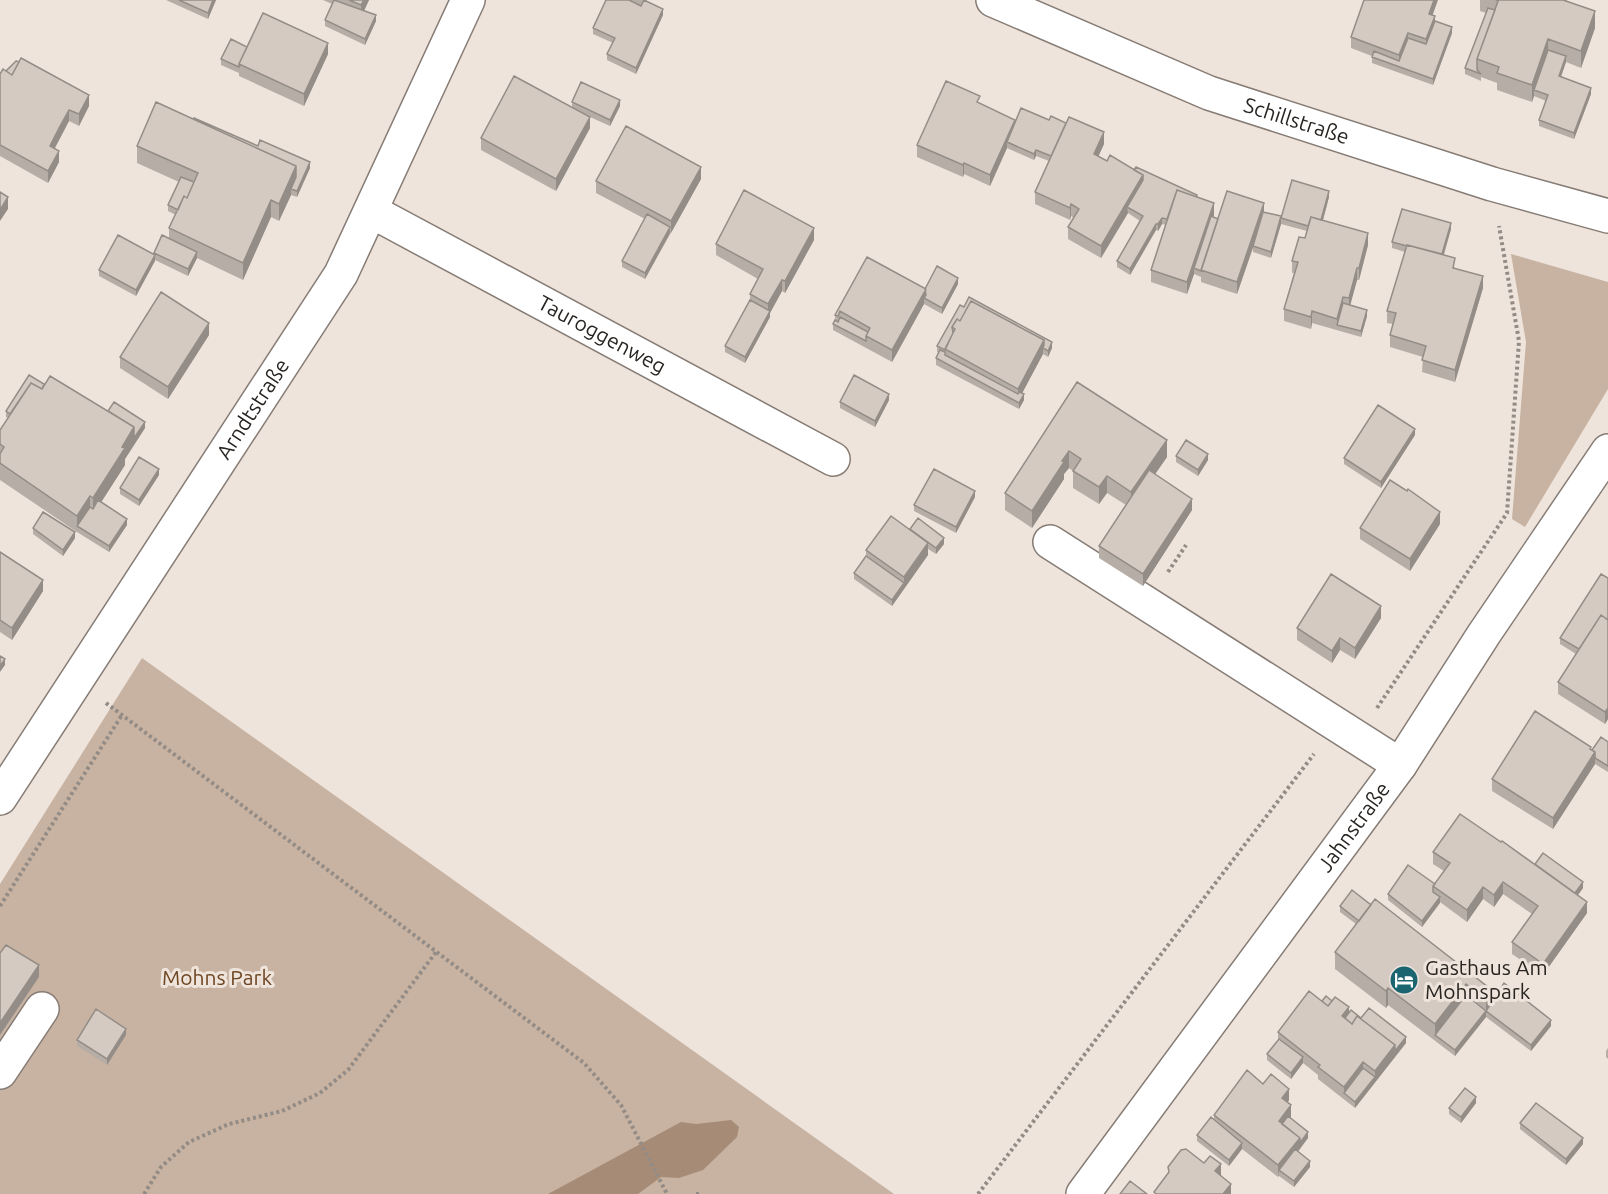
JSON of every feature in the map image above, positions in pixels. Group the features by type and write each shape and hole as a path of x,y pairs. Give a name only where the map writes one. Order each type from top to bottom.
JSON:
{"street":[{"name":"Arndtstraße","path":"0,798 341,274 468,0"},
{"name":"Schillstraße","path":"993,0 1209,93 1492,184 1608,216"},
{"name":"Tauroggenweg","path":"371,211 833,459"},
{"name":"Jahnstraße","path":"1083,1194 1400,765 1484,634 1608,451"},
{"path":"1050,542 1400,765"},
{"path":"0,1072 42,1009"}],"path":[{"path":"0,906 122,714 584,1063 621,1105 667,1194"},
{"path":"144,1194 161,1167 189,1142 229,1124 282,1111 320,1093 348,1070 436,952"},
{"path":"696,1194 702,1194"}],"green space":[{"path":"1511,254 1608,282 1608,389 1525,527 1512,519 1526,342"},
{"name":"Mohns Park","path":"142,658 894,1194 0,1194 0,884"}],"shaded area":[{"path":"731,1120 739,1127 737,1137 703,1170 679,1178 661,1177 638,1194 548,1194 681,1122 696,1124"}],"building":[{"path":"179,0 213,0 208,13"},
{"path":"334,0 376,15 365,39 325,20"},
{"path":"349,0 364,0 361,5"},
{"path":"606,0 629,0 641,6 644,0 663,9 636,68 607,54 615,38 593,28"},
{"path":"1364,0 1434,0 1429,14 1435,16 1426,39 1408,33 1399,55 1351,37"},
{"path":"1496,0 1563,0 1595,11 1581,51 1548,39 1532,85 1497,73 1499,67 1477,59 1498,1"},
{"path":"1488,8 1495,10 1477,59 1477,70 1481,74 1465,68"},
{"path":"263,13 328,43 304,94 239,64"},
{"path":"1435,21 1452,27 1433,79 1372,57 1374,51 1399,61 1408,38 1426,44"},
{"path":"231,39 247,47 239,67 221,59"},
{"path":"1548,50 1566,56 1559,76 1591,88 1574,133 1539,120 1548,95 1534,90"},
{"path":"21,58 89,95 79,114 69,110 59,128 50,146 59,151 48,171 0,145 0,74 3,69 12,75"},
{"path":"16,61 19,62 12,75 6,71"},
{"path":"514,76 590,117 556,179 481,138"},
{"path":"946,81 980,96 977,102 1015,120 990,175 917,145"},
{"path":"581,82 620,100 610,120 572,102"},
{"path":"156,102 296,166 279,204 271,200 243,263 169,228 184,196 187,198 198,173 137,146"},
{"path":"1021,108 1049,120 1051,116 1066,123 1051,156 1036,150 1034,154 1007,142"},
{"path":"1069,117 1104,132 1094,154 1107,161 1110,155 1143,175 1101,246 1068,227 1079,209 1071,204 1070,208 1035,192"},
{"path":"194,118 258,146 260,140 310,162 297,191 291,189 296,177 296,166"},
{"path":"626,126 701,167 671,221 596,181"},
{"path":"1136,167 1197,197 1177,190 1167,219 1162,218 1156,224 1130,269 1117,261 1143,216 1127,207 1143,180 1143,175 1134,170"},
{"path":"181,177 194,182 187,198 184,196 178,210 168,205"},
{"path":"1292,180 1329,191 1321,220 1311,217 1308,226 1281,218"},
{"path":"744,190 814,228 785,281 782,280 768,304 750,294 763,269 716,244"},
{"path":"1177,190 1214,203 1187,282 1151,270"},
{"path":"1227,191 1264,203 1237,282 1201,270"},
{"path":"0,192 8,197 0,210"},
{"path":"1402,209 1451,223 1442,254 1392,242"},
{"path":"1263,212 1281,216 1271,252 1253,246"},
{"path":"647,214 670,227 645,273 622,261"},
{"path":"1211,216 1218,219 1201,271 1194,268"},
{"path":"1311,217 1368,233 1349,298 1343,297 1337,319 1312,311 1311,317 1284,309 1298,262 1292,261 1299,237 1305,238"},
{"path":"118,235 155,255 136,290 99,270"},
{"path":"162,235 197,252 188,269 154,253"},
{"path":"1407,245 1455,258 1453,268 1483,276 1455,370 1422,360 1426,346 1390,335 1396,313 1387,311"},
{"path":"867,257 926,289 892,350 866,336 870,328 840,311 838,316 835,315"},
{"path":"937,266 958,278 942,308 924,298 925,289"},
{"path":"161,292 209,323 168,387 120,357"},
{"path":"969,297 1052,342 1048,351 1043,348 1044,340 971,301 960,321 957,319 952,327 953,333 945,350 937,346 960,305 964,307"},
{"path":"750,300 770,311 745,357 725,346"},
{"path":"971,301 1044,340 1018,389 945,349 955,329 952,327 957,319 960,321"},
{"path":"1343,303 1367,310 1361,331 1337,325"},
{"path":"840,317 868,332 866,341 833,324 835,320 838,322"},
{"path":"940,350 945,352 945,355 1018,394 1019,392 1024,394 1019,403 936,358"},
{"path":"29,375 44,384 42,389 31,383 10,414 6,411"},
{"path":"854,375 889,394 875,421 840,402"},
{"path":"50,376 134,427 122,447 125,448 93,498 90,496 77,516 0,463 0,454 4,447 0,444 0,430 31,383 42,389"},
{"path":"1077,382 1167,440 1131,492 1107,476 1099,487 1073,471 1081,459 1069,451 1032,511 1005,493"},
{"path":"114,402 145,422 134,438 134,427 108,411"},
{"path":"1378,405 1415,429 1381,482 1344,458"},
{"path":"1186,440 1208,454 1198,470 1176,456"},
{"path":"139,457 159,469 139,500 120,488"},
{"path":"934,469 975,491 956,527 914,505"},
{"path":"1149,470 1192,499 1143,574 1099,546"},
{"path":"1390,480 1407,491 1408,489 1440,512 1410,559 1360,528"},
{"path":"98,500 127,519 109,546 77,526 90,507 93,509"},
{"path":"43,512 75,532 63,550 33,528"},
{"path":"891,516 928,543 904,577 866,550"},
{"path":"918,518 944,538 936,548 910,529"},
{"path":"0,552 43,580 12,628 0,620"},
{"path":"866,556 904,583 892,600 854,573"},
{"path":"1331,574 1381,606 1355,648 1340,638 1332,651 1297,628"},
{"path":"1601,574 1608,578 1608,620 1601,615 1579,649 1560,638"},
{"path":"1601,615 1608,620 1608,708 1605,712 1558,682"},
{"path":"0,656 5,659 0,666"},
{"path":"1535,711 1591,747 1590,749 1595,752 1553,818 1492,779"},
{"path":"1601,737 1608,742 1608,766 1595,758 1595,752 1592,750"},
{"path":"1460,814 1587,902 1543,964 1512,942 1538,906 1503,882 1494,895 1483,887 1467,910 1433,886 1450,863 1433,852"},
{"path":"1543,853 1583,882 1575,893 1535,864"},
{"path":"1408,865 1435,884 1433,892 1440,897 1422,921 1388,894"},
{"path":"1352,890 1371,905 1359,921 1340,906"},
{"name":"Gasthaus Am Mohnspark","path":"1375,899 1493,991 1486,1000 1466,984 1435,1024 1388,988 1386,991 1335,952"},
{"path":"6,945 39,965 0,1023 0,953"},
{"path":"1504,983 1551,1020 1531,1045 1486,1011"},
{"path":"1309,991 1328,1006 1335,997 1349,1007 1342,1016 1352,1024 1357,1016 1395,1045 1375,1071 1363,1062 1344,1087 1278,1032"},
{"path":"1466,995 1486,1011 1455,1050 1435,1035"},
{"path":"1326,996 1332,1001 1328,1006 1322,1001"},
{"path":"1369,1008 1406,1037 1395,1051 1395,1045 1357,1016 1352,1024 1345,1018 1351,1010 1361,1018"},
{"path":"96,1009 126,1029 107,1059 77,1040"},
{"path":"1279,1039 1303,1057 1291,1073 1267,1054"},
{"path":"1363,1068 1375,1077 1355,1102 1344,1093"},
{"path":"1247,1070 1263,1084 1271,1074 1289,1089 1282,1098 1291,1105 1279,1121 1300,1138 1278,1165 1214,1115"},
{"path":"1465,1088 1476,1097 1461,1117 1449,1108"},
{"path":"1536,1103 1583,1138 1566,1159 1520,1123"},
{"path":"1288,1116 1308,1132 1300,1143 1300,1138 1282,1124"},
{"path":"1211,1117 1242,1143 1229,1160 1197,1135"},
{"path":"1186,1149 1204,1163 1210,1156 1221,1164 1215,1171 1231,1184 1223,1194 1156,1194 1154,1192 1169,1172 1168,1167 1181,1150"},
{"path":"1295,1149 1310,1161 1294,1181 1279,1170"},
{"path":"1130,1181 1147,1194 1120,1194"}],"place":[{"name":"Gasthaus Am Mohnspark","path":"1404,980"}]}
